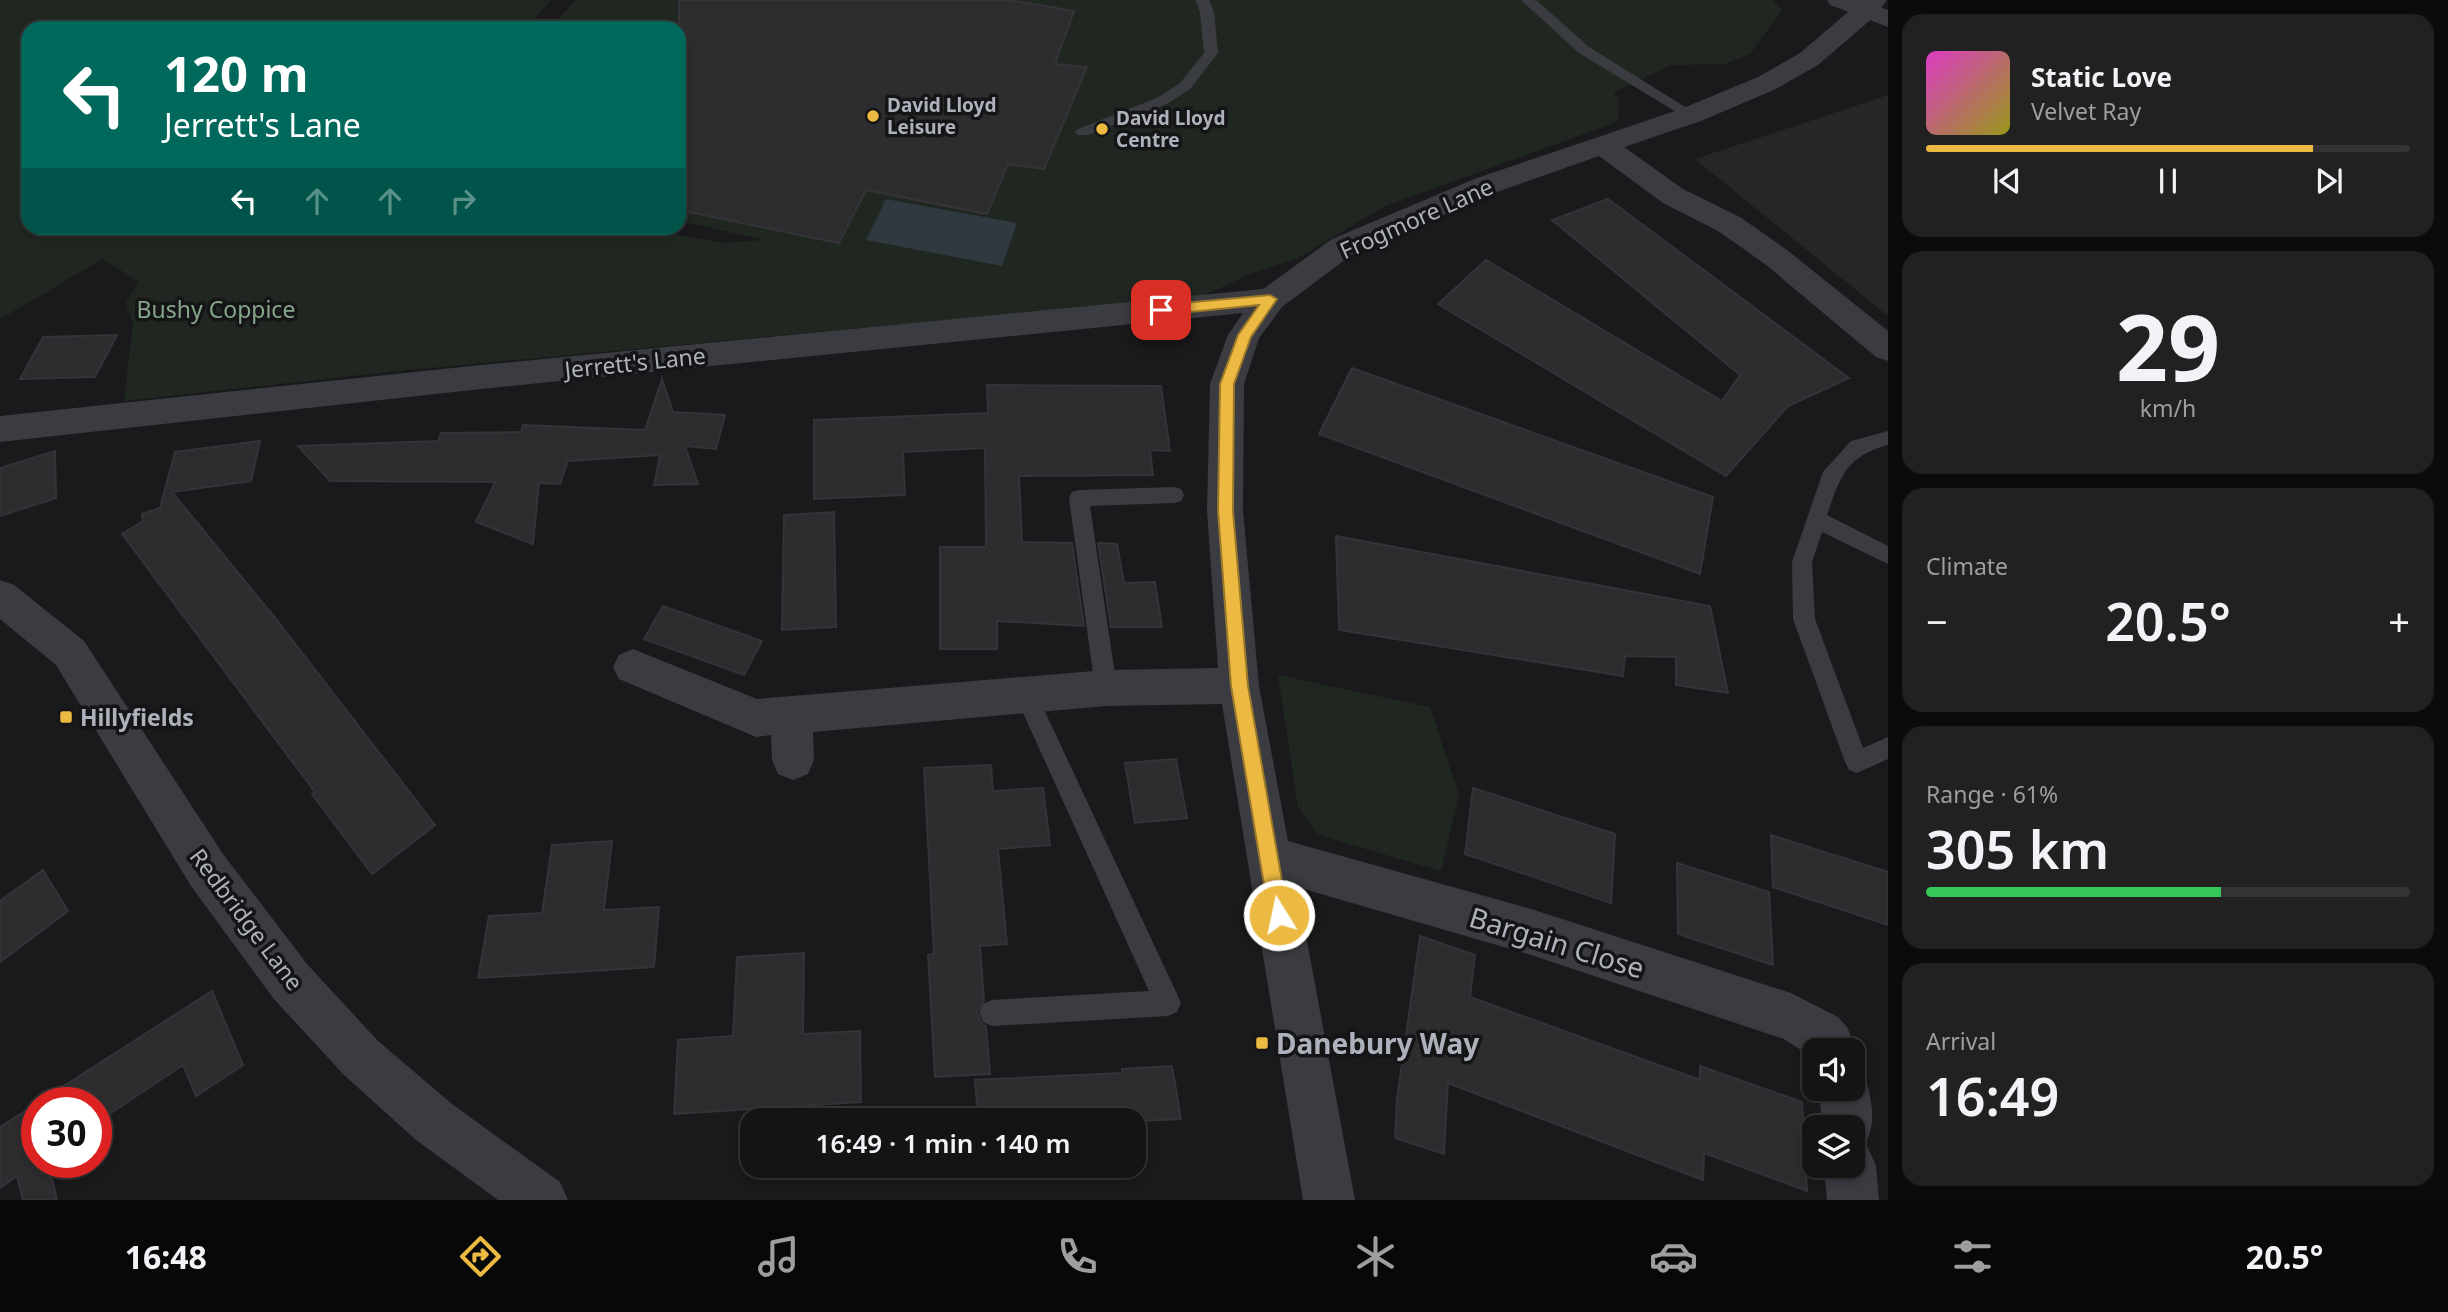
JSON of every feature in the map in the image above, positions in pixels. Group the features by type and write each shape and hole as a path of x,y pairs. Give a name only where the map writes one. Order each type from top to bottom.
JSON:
{"street":[{"path":"1839,0 1876,10"},
{"name":"Frogmore Lane","path":"1329,1200 1239,686 1225,511 1227,384 1244,335 1270,299 1343,246 1487,185 1690,116 1767,83 1809,60 1876,10"},
{"path":"1604,146 1673,195 1729,225 1776,257 1888,349"},
{"name":"Jerrett's Lane","path":"0,429 481,377 1270,299"},
{"name":"Redbridge Lane","path":"0,596 70,653 207,870 290,981 361,1058 521,1194"},
{"path":"632,667 757,718 1105,688 1239,686"},
{"path":"791,715 793,760"},
{"name":"Bargain Close","path":"1269,857 1528,931 1791,1017 1808,1025 1824,1038"},
{"path":"1851,1178 1853,1200"}],"lane":[{"path":"1083,132 1162,101 1185,86 1211,53 1207,12 1202,0"},
{"path":"1528,0 1584,50 1690,116"},
{"path":"1888,438 1858,446 1830,477 1802,562 1804,619 1857,762 1888,748"},
{"path":"1105,688 1079,498 1174,495"},
{"path":"1816,519 1888,556"},
{"path":"992,1013 1168,1003 1026,695"}],"shaded area":[{"path":"1888,95 1888,316 1695,159"},
{"path":"886,199 1017,223 1002,266 866,240"}],"green space":[{"name":"David Lloyd Centre","path":"0,0 551,0 533,21 21,21 21,235 678,235 723,243 765,240 686,223 686,21 556,21 576,0 1773,0 1782,10 1750,54 1724,64 1671,65 1613,93 1619,99 1618,120 1609,125 1385,206 1296,259 1250,274 1203,296 388,372 124,401 133,324 126,303 139,282 103,259 0,319"},
{"path":"1278,675 1430,707 1459,795 1441,871 1318,835 1298,807"}],"building":[{"name":"David Lloyd Leisure","path":"679,0 1010,0 1074,11 1055,64 1087,67 1044,169 1008,164 987,214 866,190 839,243 686,211 686,21 679,21"},
{"path":"1608,199 1849,378 1788,406 1726,476 1438,304 1486,260 1722,401 1740,375 1552,220"},
{"path":"117,335 95,377 20,379 43,337"},
{"path":"1352,368 1713,497 1700,574 1319,434"},
{"path":"662,379 673,412 725,415 716,449 685,446 698,484 654,485 660,455 568,461 560,484 539,483 533,544 476,522 495,482 330,481 298,446 438,441 441,433 521,432 523,425 645,430"},
{"path":"987,385 1161,386 1170,451 1150,450 1153,475 1019,476 1022,542 1072,543 1084,626 997,621 997,649 940,649 940,547 986,547 985,448 903,452 905,495 814,499 814,420 988,413"},
{"path":"260,441 251,481 172,492 276,619 435,825 372,874 312,794 315,792 122,534 143,521 142,514 160,508 175,452"},
{"path":"55,451 56,498 0,516 0,468"},
{"path":"834,512 836,627 782,630 784,515"},
{"path":"1336,536 1710,606 1728,693 1676,685 1676,657 1625,656 1623,676 1339,630"},
{"path":"1098,543 1117,544 1124,583 1155,582 1162,627 1111,627"},
{"path":"663,606 762,641 744,675 644,639"},
{"path":"1176,759 1187,818 1135,823 1125,763"},
{"path":"991,765 993,791 1043,788 1050,845 998,849 1007,944 980,946 984,1001 977,1012 981,1023 986,1026 990,1074 935,1077 928,955 934,954 924,768"},
{"path":"1473,788 1615,834 1611,903 1465,854"},
{"path":"1771,835 1888,872 1888,925 1773,887"},
{"path":"612,841 604,910 659,907 654,967 478,978 489,916 542,913 552,845"},
{"path":"1677,863 1769,892 1773,965 1678,934"},
{"path":"43,870 68,911 0,962 0,901"},
{"path":"1420,936 1475,955 1470,997 1700,1080 1700,1066 1802,1102 1802,1178 1806,1178 1807,1191 1704,1153 1703,1180 1448,1083 1444,1154 1395,1138 1397,1099"},
{"path":"804,953 803,1034 860,1031 861,1102 674,1114 678,1040 733,1036 737,957"},
{"path":"212,991 243,1065 196,1096 183,1065 112,1112 112,1087 62,1087"},
{"path":"1172,1066 1181,1119 1146,1120 1146,1108 977,1108 975,1080 1122,1073 1122,1069"},
{"path":"21,1114 21,1178 52,1178 57,1200 23,1200 17,1176 0,1188 0,1127"}],"place":[{"name":"David Lloyd Leisure","path":"873,116"},
{"name":"David Lloyd Centre","path":"1102,129"},
{"name":"Hillyfields","path":"66,717"},
{"name":"Danebury Way","path":"1262,1043"}],"route":[{"path":"1161,310 1270,299 1244,335 1227,384 1225,511 1239,686 1279,915"}],"park label":[{"name":"Bushy Coppice","path":"216,309"}]}
